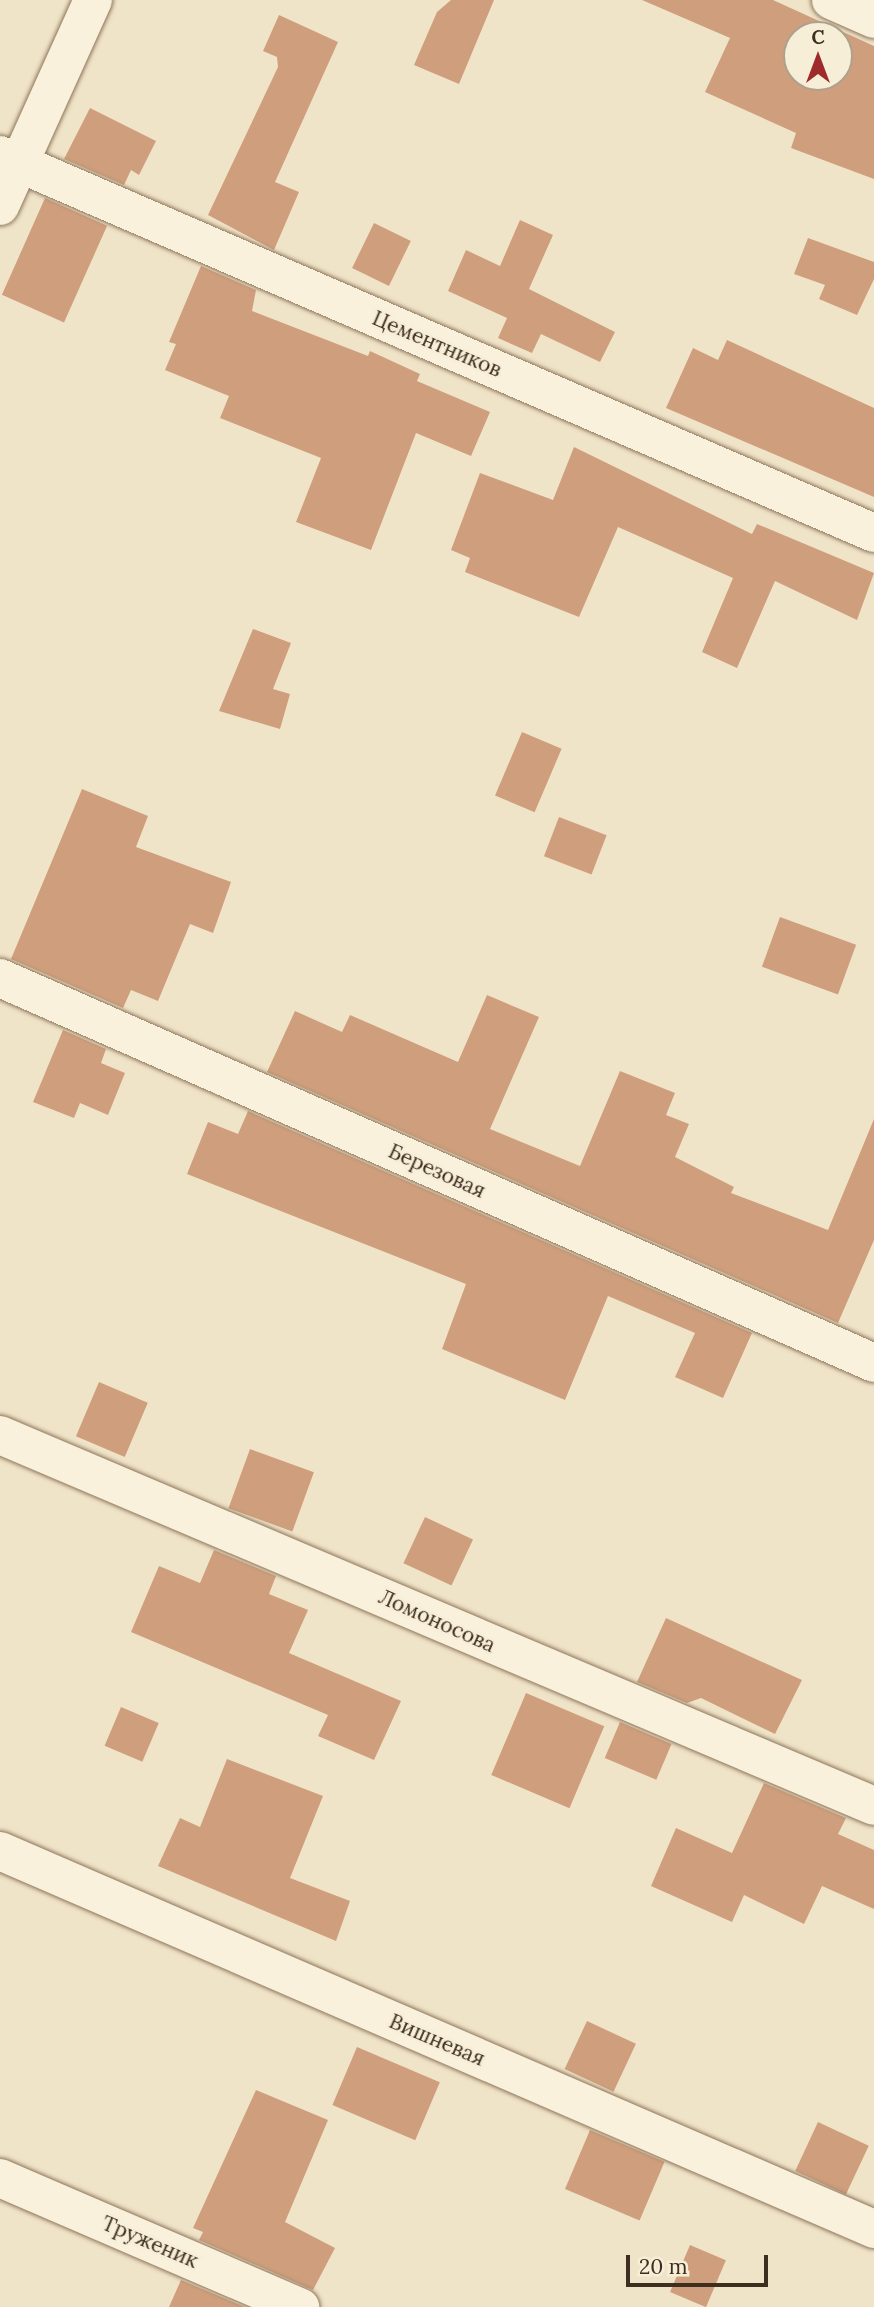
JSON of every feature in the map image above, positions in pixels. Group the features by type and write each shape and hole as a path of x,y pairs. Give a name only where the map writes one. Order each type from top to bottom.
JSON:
{"street":[{"path":"0,206 10,159 93,0"},
{"path":"831,0 874,19"},
{"name":"Цементников","path":"10,159 874,533"},
{"name":"Березовая","path":"0,978 874,1363"},
{"name":"Ломоносова","path":"0,1435 874,1806"},
{"name":"Вишневая","path":"0,1851 874,2229"},
{"name":"Труженик","path":"0,2178 300,2307"}],"building":[{"path":"451,0 494,0 459,84 414,65 437,12"},
{"path":"642,0 773,0 819,21 783,21 783,91 853,91 853,36 874,46 874,179 791,148 796,133 705,92 730,38"},
{"path":"279,15 338,42 275,182 299,192 274,250 208,215 278,67 277,57 263,51"},
{"path":"90,108 156,141 139,175 131,170 124,185 64,159"},
{"path":"45,198 107,226 64,322 2,295"},
{"path":"520,220 553,235 529,289 615,332 600,362 541,334 532,353 498,338 507,318 448,291 466,250 500,266"},
{"path":"374,223 411,241 389,286 352,268"},
{"path":"808,238 874,262 874,279 857,315 819,299 825,285 794,274"},
{"path":"201,266 256,290 252,311 368,356 370,351 420,374 417,381 490,412 471,456 416,433 371,550 296,522 321,458 220,418 229,396 165,370 176,344 169,342"},
{"path":"727,340 874,408 874,497 666,408 693,348 718,360"},
{"path":"574,447 752,534 757,524 874,573 857,620 775,581 737,668 702,652 733,578 618,527 579,617 465,572 470,558 451,550 480,473 553,500"},
{"path":"253,629 291,643 273,689 290,694 280,729 219,711"},
{"path":"522,732 562,749 535,812 495,796"},
{"path":"82,789 148,816 136,847 231,882 213,933 190,924 158,1001 131,990 123,1008 11,959"},
{"path":"559,817 607,835 592,874 544,856"},
{"path":"780,917 856,945 838,995 762,967"},
{"path":"487,995 539,1017 490,1129 580,1166 620,1071 675,1093 666,1115 689,1124 675,1157 734,1187 731,1193 828,1230 874,1119 874,1240 838,1323 267,1072 295,1011 342,1032 350,1015 458,1062"},
{"path":"63,1030 106,1049 101,1063 125,1073 108,1115 80,1103 74,1118 33,1102"},
{"path":"248,1111 752,1333 723,1398 675,1377 695,1333 608,1296 565,1400 442,1349 466,1284 187,1174 208,1122 238,1134"},
{"path":"99,1382 148,1403 125,1457 76,1436"},
{"path":"250,1449 314,1472 292,1531 228,1508"},
{"path":"425,1517 473,1539 451,1586 403,1563"},
{"path":"214,1550 276,1576 269,1594 308,1610 289,1653 401,1701 374,1760 318,1736 328,1715 131,1632 159,1566 200,1583"},
{"path":"666,1618 802,1680 775,1734 701,1698 687,1703 637,1682"},
{"path":"526,1693 604,1726 569,1808 491,1775"},
{"path":"121,1707 159,1723 142,1762 105,1746"},
{"path":"620,1722 672,1744 656,1780 605,1758"},
{"path":"227,1759 323,1796 290,1878 350,1901 336,1941 158,1866 180,1818 200,1827"},
{"path":"764,1783 846,1818 838,1834 874,1850 874,1909 822,1886 804,1924 744,1895 732,1922 651,1886 676,1828 732,1853"},
{"path":"587,2021 636,2044 614,2092 565,2069"},
{"path":"357,2047 440,2082 415,2140 332,2105"},
{"path":"256,2090 328,2120 285,2222 335,2248 313,2290 199,2240 203,2232 193,2228"},
{"path":"818,2122 869,2146 846,2195 795,2171"},
{"path":"590,2130 665,2162 640,2221 565,2189"},
{"path":"690,2245 726,2260 706,2307 670,2292"},
{"path":"181,2280 245,2307 169,2307"}]}
